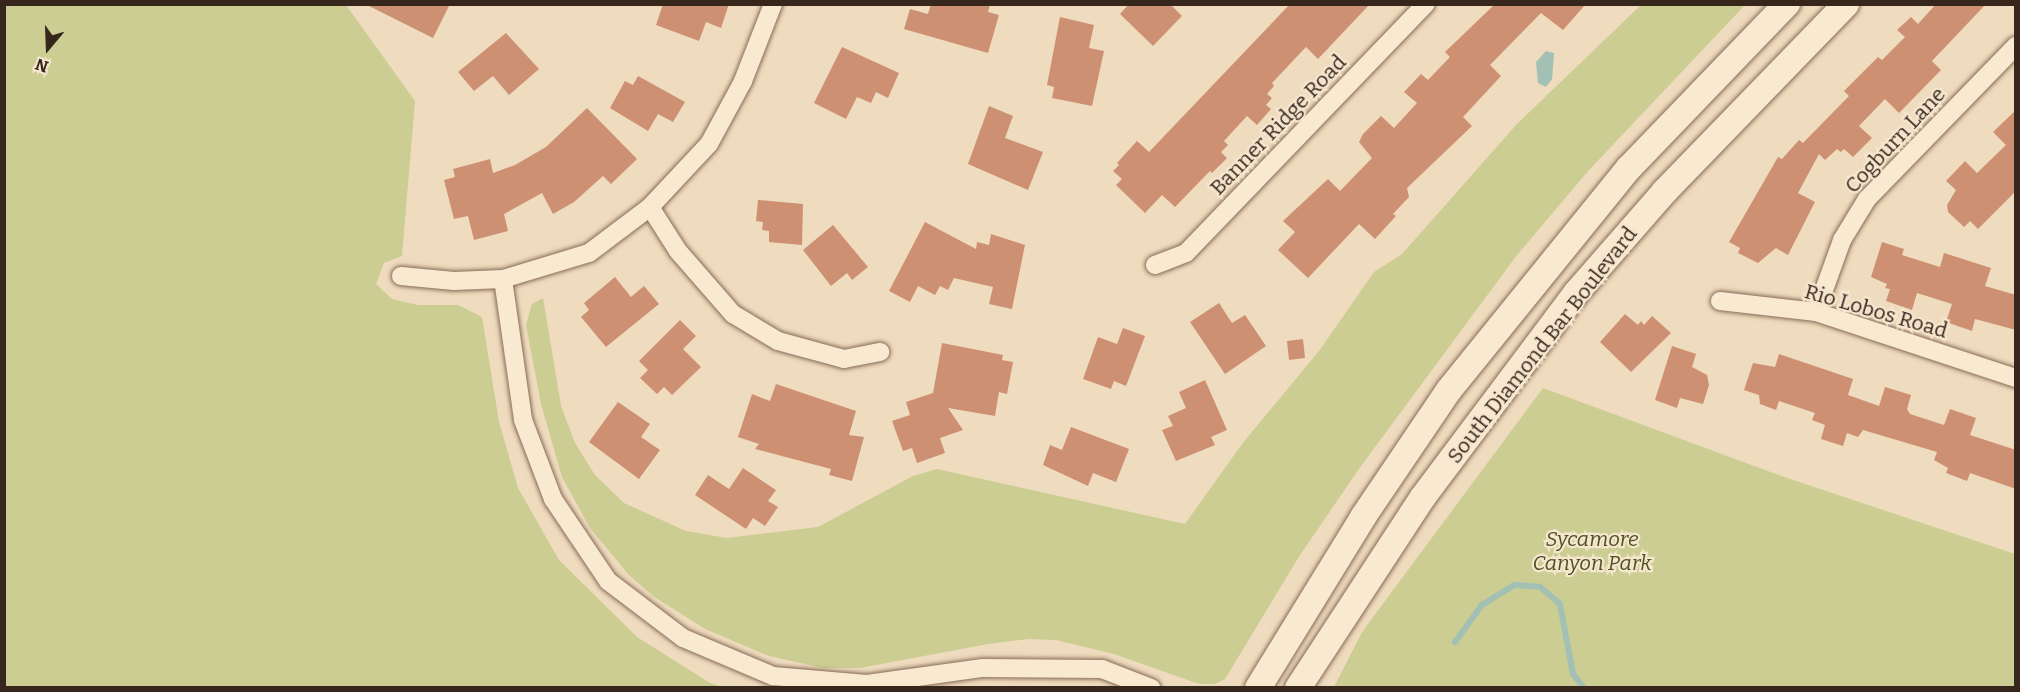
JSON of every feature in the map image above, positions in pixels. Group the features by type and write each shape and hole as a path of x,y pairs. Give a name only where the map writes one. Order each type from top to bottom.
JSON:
{"main road":[{"name":"South Diamond Bar Boulevard","path":"1258,687 1363,517 1449,390 1629,168 1787,4"},
{"name":"South Diamond Bar Boulevard","path":"1298,687 1423,497 1577,292 1665,191 1846,4"}],"street":[{"path":"401,276 454,281 503,279 590,253 650,207 709,144 743,81 773,4"},
{"name":"Banner Ridge Road","path":"1155,265 1186,253 1426,4"},
{"name":"Cogburn Lane","path":"1816,312 1842,240 1867,199 2016,46"},
{"path":"650,207 678,251 733,314 778,341 844,359 880,352"},
{"path":"503,279 523,420 553,499 608,581 683,638 773,676 867,684 983,668 1102,669 1150,687"},
{"name":"Rio Lobos Road","path":"1720,301 1816,312 2016,378"}],"green space":[{"path":"1642,4 1745,5 1589,170 1517,255 1361,466 1300,555 1225,679 1215,684 1199,684 1114,654 1056,640 1029,639 988,644 860,668 823,668 769,656 705,629 653,596 628,574 590,528 562,477 541,404 526,325 532,304 543,298 561,406 575,443 595,475 624,503 686,531 727,538 818,527 913,476 937,469 1185,524 1242,444 1319,351 1374,272 1402,254 1517,124"},
{"path":"4,5 346,5 415,101 402,256 384,263 376,284 392,299 418,305 458,305 482,317 499,422 518,488 559,560 637,637 710,683 724,687 5,687"},
{"name":"Sycamore Canyon Park","path":"1543,388 1787,478 2015,554 2015,687 1334,687 1362,632"}],"shaded area":[{"path":"1546,51 1554,53 1552,79 1546,87 1538,83 1536,62"}],"building":[{"path":"365,4 450,4 433,38"},
{"path":"663,4 729,4 721,28 706,22 699,41 656,25"},
{"path":"931,4 990,4 988,12 999,15 988,53 904,29 910,9 928,14"},
{"path":"1129,4 1170,4 1182,16 1153,46 1120,14"},
{"path":"1290,4 1370,4 1318,59 1306,47 1272,83 1274,86 1267,94 1272,98 1266,105 1271,109 1257,125 1247,116 1224,141 1228,145 1221,152 1227,158 1212,173 1210,171 1175,207 1162,195 1145,213 1116,185 1122,179 1113,171 1119,165 1117,163 1137,141 1149,152"},
{"path":"1495,4 1586,4 1563,30 1541,13 1490,65 1501,76 1463,117 1472,126 1407,188 1409,197 1393,214 1396,216 1375,239 1359,224 1308,278 1278,250 1295,232 1283,221 1328,179 1340,191 1372,158 1359,142 1363,134 1381,116 1394,128 1417,103 1404,92 1421,74 1428,80 1450,57 1445,52"},
{"path":"1936,4 1986,4 1932,61 1941,70 1899,113 1885,99 1859,126 1872,138 1853,157 1844,149 1841,152 1837,149 1825,160 1819,154 1798,193 1815,202 1788,255 1776,248 1758,263 1738,253 1740,248 1729,242 1778,157 1782,159 1799,140 1803,143 1849,96 1844,91 1878,57 1882,60 1905,37 1897,30 1911,17 1918,24"},
{"path":"1060,17 1094,25 1089,48 1104,51 1092,106 1052,98 1054,87 1047,85"},
{"path":"506,33 539,69 509,95 493,76 474,91 458,72"},
{"path":"842,47 899,73 888,98 876,92 871,103 857,97 846,119 814,103"},
{"path":"638,76 685,102 673,122 658,114 648,131 610,108 625,81 633,85"},
{"path":"989,106 1013,116 1005,138 1043,152 1028,190 968,164"},
{"path":"587,108 637,159 611,184 603,176 574,202 553,214 542,193 504,214 508,231 474,240 468,216 454,219 444,180 455,177 453,169 490,159 493,173 515,165 546,147"},
{"path":"2016,110 2016,191 1978,229 1970,221 1964,227 1948,212 1947,205 1956,190 1946,181 1965,161 1977,173 2006,145 1993,132"},
{"path":"758,200 803,204 802,245 769,242 769,231 762,230 763,222 756,221"},
{"path":"925,222 976,249 977,242 989,245 991,234 1025,245 1012,309 989,304 993,287 954,278 948,290 940,286 935,295 918,286 910,302 889,291"},
{"path":"833,225 868,267 852,280 847,273 831,286 803,250"},
{"path":"1882,242 1904,249 1902,255 1940,267 1944,253 1991,268 1985,286 2016,295 2016,330 1975,319 1972,331 1946,322 1952,304 1917,293 1912,310 1886,301 1890,289 1885,288 1887,284 1871,277"},
{"path":"615,277 631,297 644,286 659,304 606,347 581,317 589,310 584,303"},
{"path":"1219,303 1232,323 1245,315 1266,346 1225,374 1190,322"},
{"path":"1625,314 1638,325 1641,321 1644,325 1652,316 1671,333 1631,372 1600,342"},
{"path":"680,320 696,336 683,349 701,367 672,395 664,387 657,394 640,378 648,370 639,361"},
{"path":"1123,328 1145,336 1126,386 1114,381 1111,389 1083,379 1098,337 1117,344"},
{"path":"1303,339 1305,358 1289,360 1287,341"},
{"path":"942,343 1003,355 1002,360 1013,362 1007,394 999,392 995,416 948,408 963,430 940,438 945,453 917,463 912,448 903,451 892,421 910,415 906,402 933,393"},
{"path":"1672,346 1696,354 1692,367 1707,375 1709,385 1703,404 1680,398 1677,408 1655,400"},
{"path":"1779,354 1853,379 1848,395 1879,406 1885,387 1911,395 1907,409 1910,414 1944,425 1950,409 1976,418 1970,435 2016,450 2016,489 1970,473 1967,481 1946,473 1948,468 1934,460 1937,452 1863,430 1858,437 1847,433 1843,446 1821,439 1825,425 1812,420 1815,413 1779,401 1776,410 1760,404 1759,395 1744,390 1753,363 1775,367"},
{"path":"1205,380 1227,430 1211,437 1215,445 1176,461 1162,430 1173,426 1168,416 1186,408 1179,392"},
{"path":"776,384 856,411 849,435 864,437 852,481 829,475 831,469 755,449 759,444 738,437 752,394 770,401"},
{"path":"618,402 650,424 641,437 660,450 639,479 589,442"},
{"path":"1071,427 1129,449 1116,482 1093,473 1088,486 1043,465 1050,445 1062,450"},
{"path":"743,468 776,490 768,501 778,507 765,526 753,518 746,529 695,495 708,475 729,489"}],"waterway":[{"path":"1455,642 1482,605 1514,585 1540,587 1560,604 1573,674 1584,688"}]}
